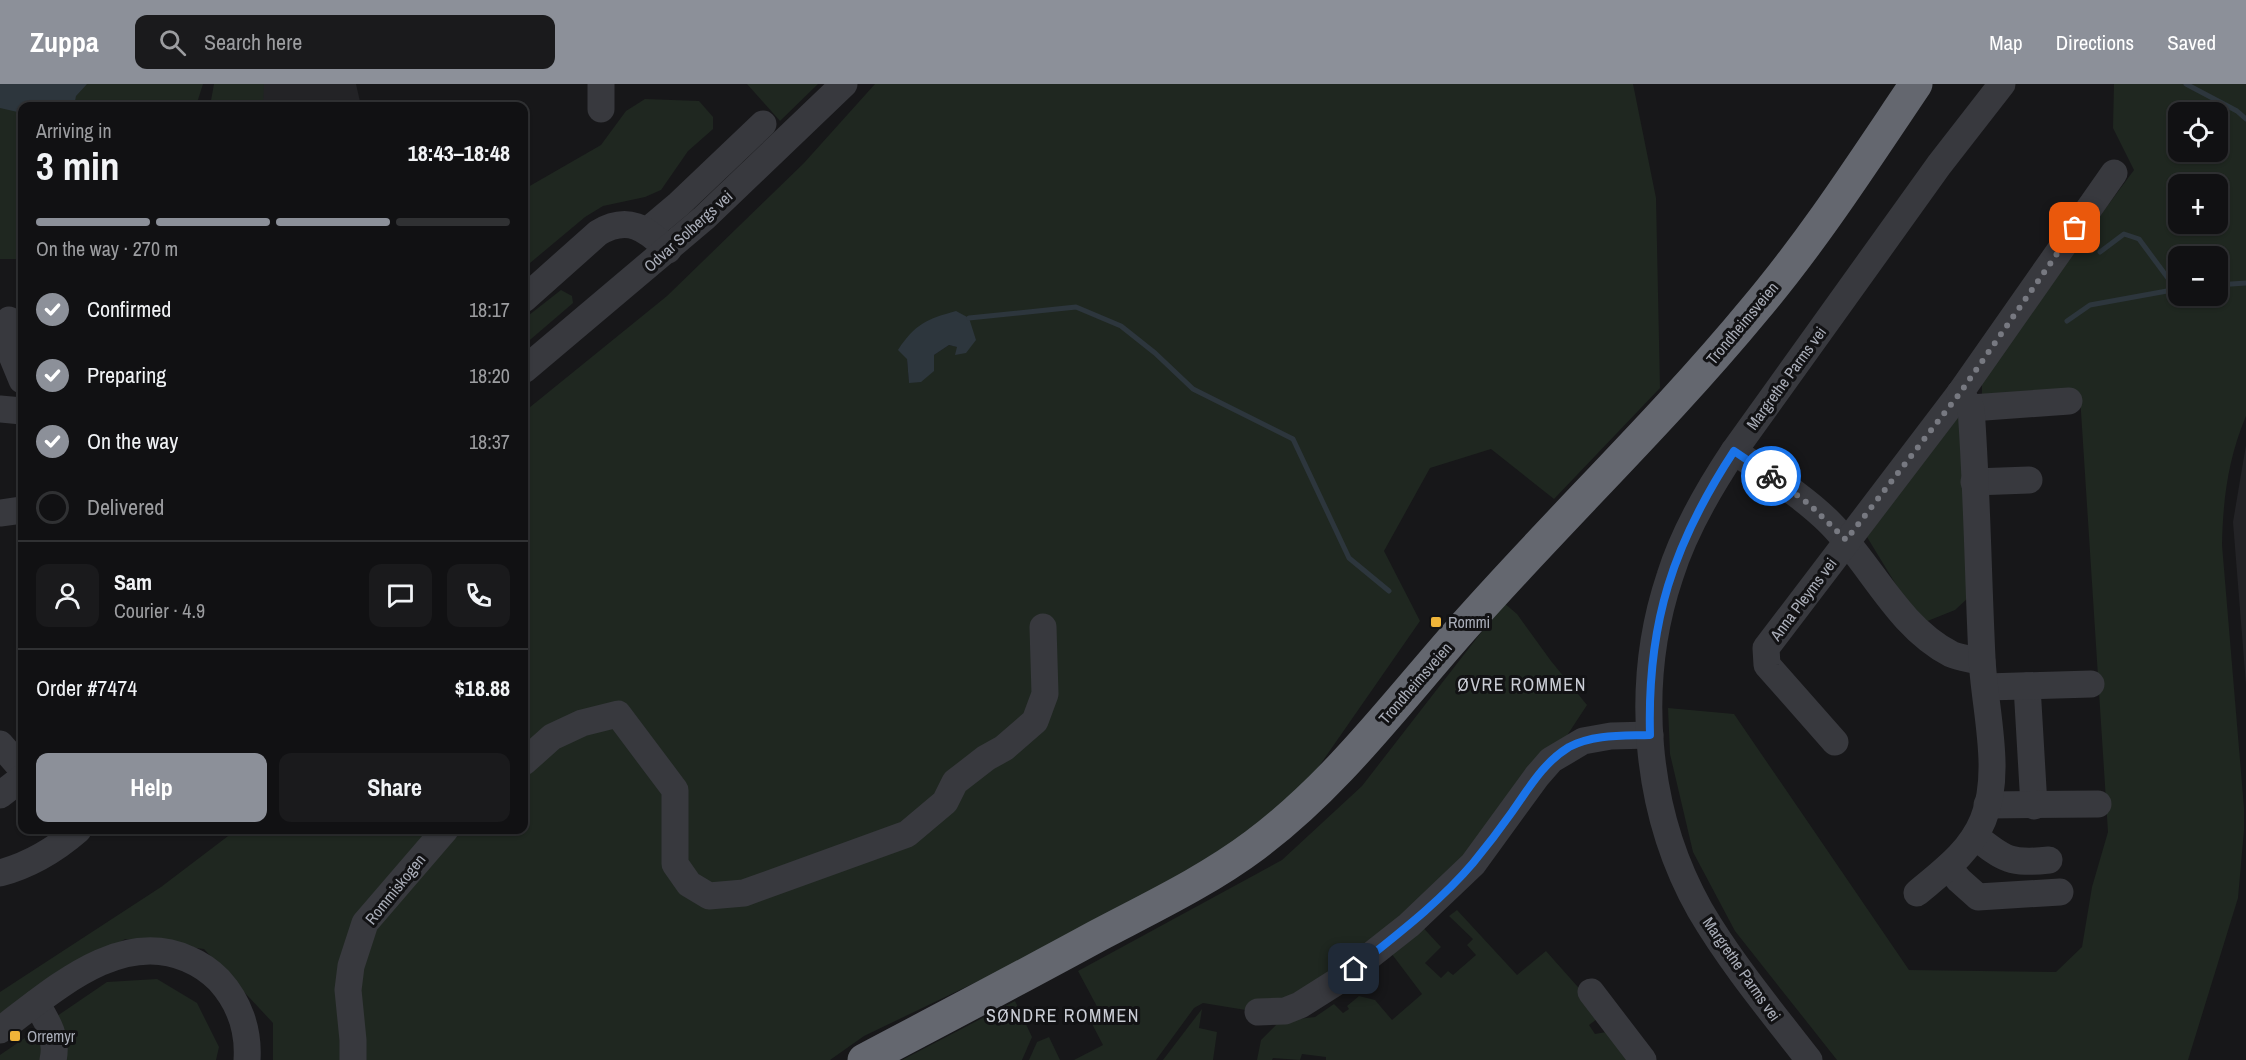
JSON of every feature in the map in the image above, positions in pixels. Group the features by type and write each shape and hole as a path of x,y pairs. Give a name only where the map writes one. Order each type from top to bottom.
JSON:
{"highway":[{"name":"Trondheimsveien","path":"864,1060 1226,865 1280,826 1304,804 1361,747 1467,623 1682,392 1752,313 1805,246 1916,84"}],"street":[{"name":"Odvar Solbergs vei","path":"528,367 668,250 844,84"},
{"name":"Margrethe Parms vei","path":"1809,1060 1720,942 1691,892 1676,855 1663,814 1654,773 1650,735 1652,660 1661,606 1681,545 1699,509 1734,451 1940,165 2002,84"},
{"path":"647,231 687,197 763,123"},
{"name":"Anna Pleyms vei","path":"1835,742 1767,665 1766,648 1846,540 1965,400 2114,173"},
{"path":"528,296 604,230 617,225 628,224 647,231 668,250"},
{"path":"11,320 10,351 18,370"},
{"path":"1917,893 1960,856 1975,836 1988,805 1991,753 1984,675 1974,482 1965,400 2069,401"},
{"name":"Anna Pleyms vei","path":"1734,451 1809,504 1846,540 1905,617 1928,640 1984,675 2027,686 2091,684"},
{"path":"1974,482 2029,480"},
{"path":"0,513 18,511"},
{"path":"528,758 552,737 582,723 618,714 675,790 675,864 689,884 709,896 744,892 907,834 945,802 955,782 986,758 1004,748 1035,721 1045,694 1043,627"},
{"path":"2027,686 2034,806"},
{"path":"1258,1012 1285,1011 1300,1005 1338,981 1409,926 1473,864 1551,760 1583,741 1611,736 1650,735"},
{"path":"0,744 18,764"},
{"path":"0,795 18,781"},
{"path":"1988,805 2098,804"},
{"path":"0,873 33,861 53,850 73,834"},
{"name":"Rommiskogen","path":"353,1060 348,990 351,966 365,923 443,834"},
{"path":"1975,836 1993,851 2014,861 2049,860"},
{"path":"1948,867 1978,897 2060,892"},
{"path":"0,1030 60,986 110,959 133,952 155,950 177,954 198,963 214,975 229,991 239,1009 246,1031 247,1060"},
{"path":"1592,992 1643,1060"},
{"path":"36,1003 51,1028 55,1043 53,1060"}],"shaded area":[{"path":"0,84 203,84 197,102 18,102 18,259 0,259"},
{"path":"0,84 87,84 76,96 75,102 18,102 18,112 0,108"},
{"path":"214,84 264,84 263,102 211,102"},
{"path":"224,84 356,84 360,102 223,102"},
{"path":"747,84 818,84 780,121"},
{"path":"875,84 1633,84 1656,198 1660,388 1554,499 1491,449 1430,468 1384,551 1420,621 1290,808 1095,925 864,1036 830,1060 273,1060 273,1023 204,949 125,939 0,1018 0,992 161,887 231,834 528,834 528,409 667,296 804,163","holes":["969,318 955,355 958,347 949,345 934,355 909,382 907,359"]},
{"path":"2114,84 2246,84 2246,416 2228,479 2222,545 2244,830 2238,898 2188,1060 1837,1060 1735,931 1693,852 1670,754 1668,708 1734,714 1909,970 2056,972 2082,947 2092,887 2108,832 2080,396 1982,404 1982,375 2134,170 2113,128"},
{"path":"645,99 699,101 713,117 713,129 688,151 661,190 645,197 603,206 585,217 528,265 528,187 601,145 626,111"},
{"path":"561,290 572,296 573,303 528,342 528,316"},
{"path":"956,311 969,318 976,340 966,353 955,355 957,347 949,345 934,355 934,371 921,382 909,383 907,359 898,350 916,328 937,317"},
{"path":"1951,418 1963,418 1969,597 1955,610 1920,624 1867,537"},
{"path":"2246,445 2246,685 2233,522"},
{"path":"1504,603 1517,614 1587,705 1551,760 1416,920 1441,947 1425,963 1441,978 1448,971 1453,975 1476,955 1467,945 1473,939 1449,916 1457,910 1517,975 1546,951 1585,995 1597,1019 1589,1025 1595,1034 1606,1032 1636,1060 1326,1060 1326,1057 1302,1054 1300,1060 1273,1058 1272,1060 1257,1060 1261,1040 1280,1021 1315,1017 1334,1004 1343,1013 1349,1009 1347,1006 1359,996 1375,1000 1392,1020 1422,994 1385,945 1258,1012 1203,1003 1194,1008 1156,1060 1074,1060 1103,1045 1090,1020 1101,1014 1078,971 1282,860 1362,786"},
{"path":"157,979 197,1003 219,1047 216,1060 0,1060 0,1055 107,982"},
{"path":"1015,1001 1032,1037 1022,1060 902,1060"},
{"path":"1202,1009 1199,1028 1217,1032 1213,1060 1163,1060"},
{"path":"1049,1037 1060,1060 1029,1060 1037,1042"}],"waterway":[{"path":"2186,84 2237,111 2246,119"},
{"path":"2100,252 2124,234 2139,239 2168,278"},
{"path":"2228,284 2246,283"},
{"path":"2067,321 2090,305 2168,291"},
{"path":"969,318 1076,307 1121,326 1155,353 1193,389 1293,439 1349,558 1389,591"}],"way so far":[{"path":"1771,476 1809,504 1846,540 1960,393 2075,228"}],"place":[{"name":"Rommi","path":"1436,622"},
{"name":"Orremyr","path":"15,1036"}],"district":[{"name":"ØVRE ROMMEN","path":"1522,685"},
{"name":"SØNDRE ROMMEN","path":"1063,1016"}],"route":[{"path":"1354,969 1409,926 1473,864 1551,760 1583,741 1611,736 1650,735 1650,684 1655,637 1661,606 1681,545 1704,499 1734,451 1771,476"}]}
